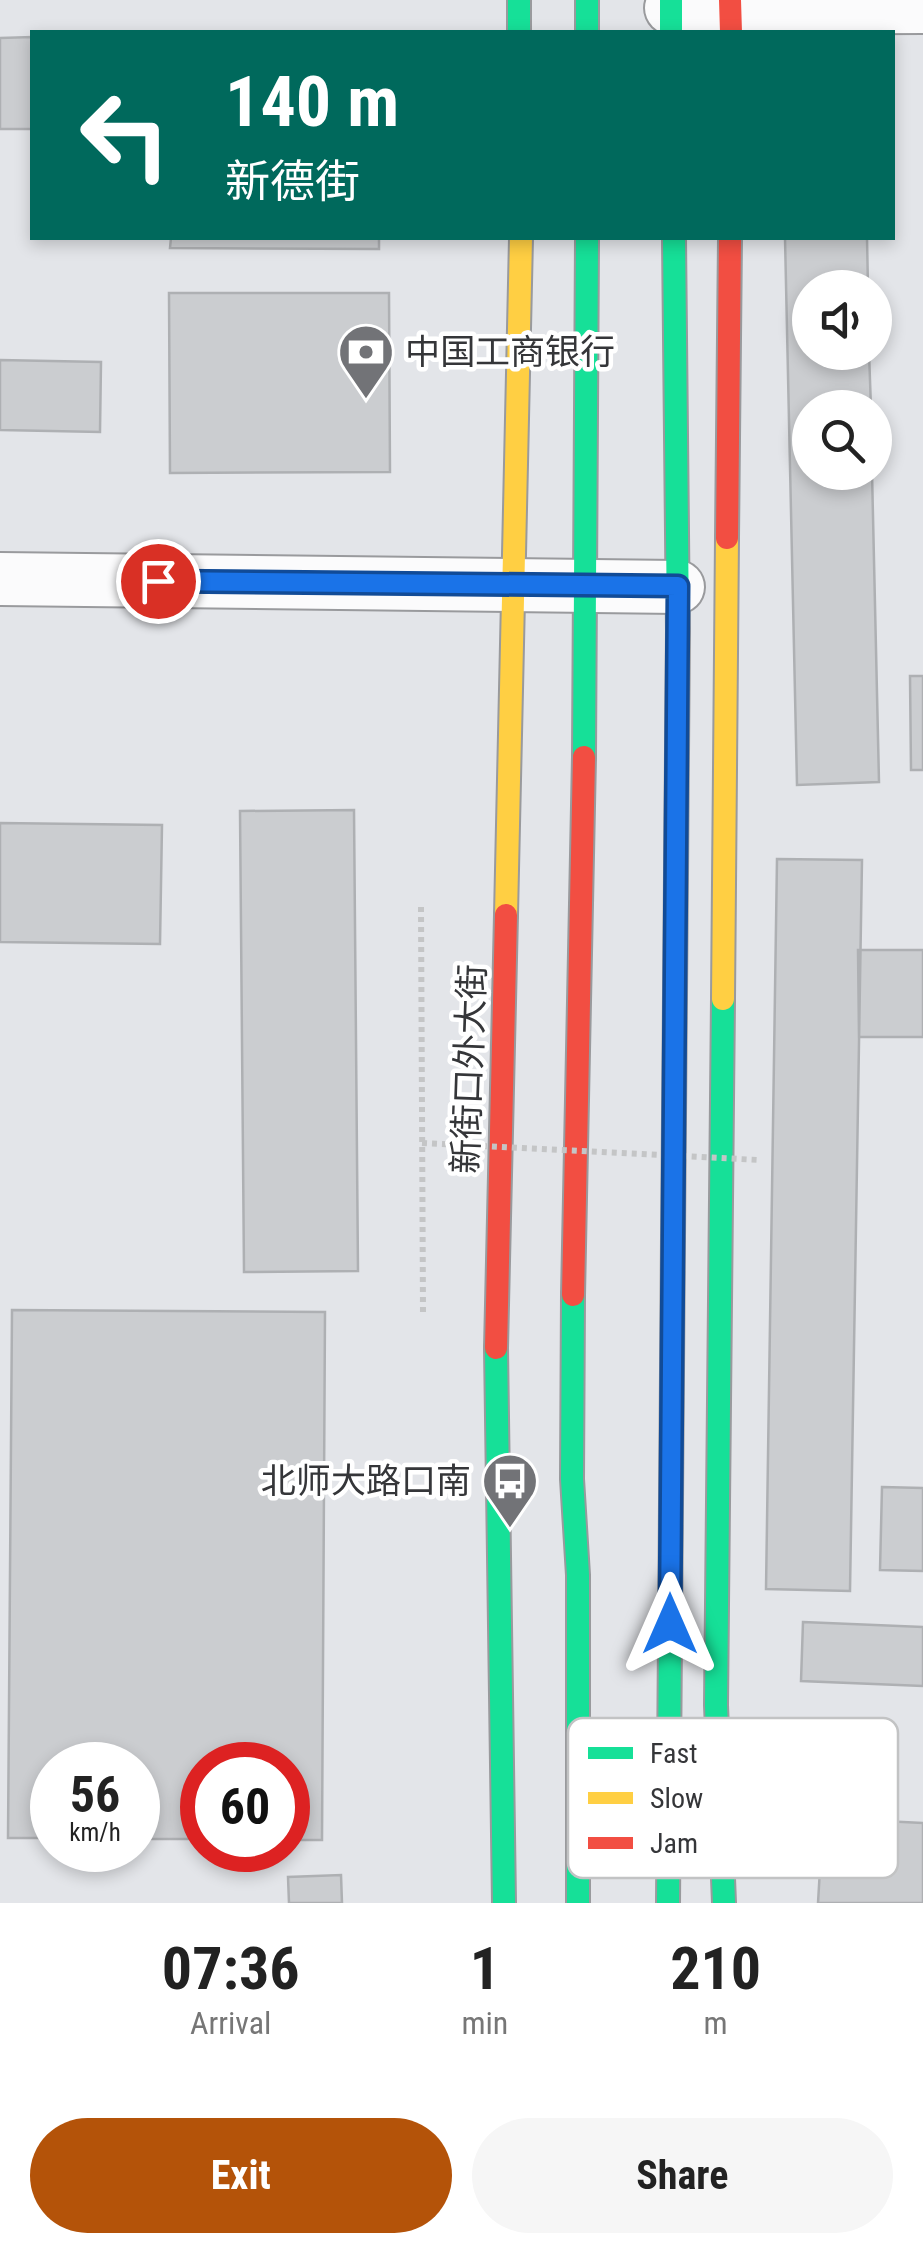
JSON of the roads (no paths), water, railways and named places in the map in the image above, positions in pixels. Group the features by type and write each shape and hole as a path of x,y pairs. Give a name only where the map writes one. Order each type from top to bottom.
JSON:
{"main road":[{"path":"518,0 519,30"},
{"path":"587,0 587,30"},
{"name":"新街口外大街","path":"504,1903 495,1399 521,240"},
{"path":"578,1718 578,1575 572,1479 573,1293 587,588 587,240"},
{"path":"669,1718 678,586 674,240"},
{"path":"717,1718 730,240"},
{"path":"668,1878 668,1903"},
{"path":"723,1878 724,1903"}],"street":[{"path":"671,13 731,14 838,5 923,8"},
{"path":"0,579 678,586"}],"place":[{"name":"中国工商银行","path":"366,401"},
{"name":"北师大路口南","path":"510,1530"}]}
